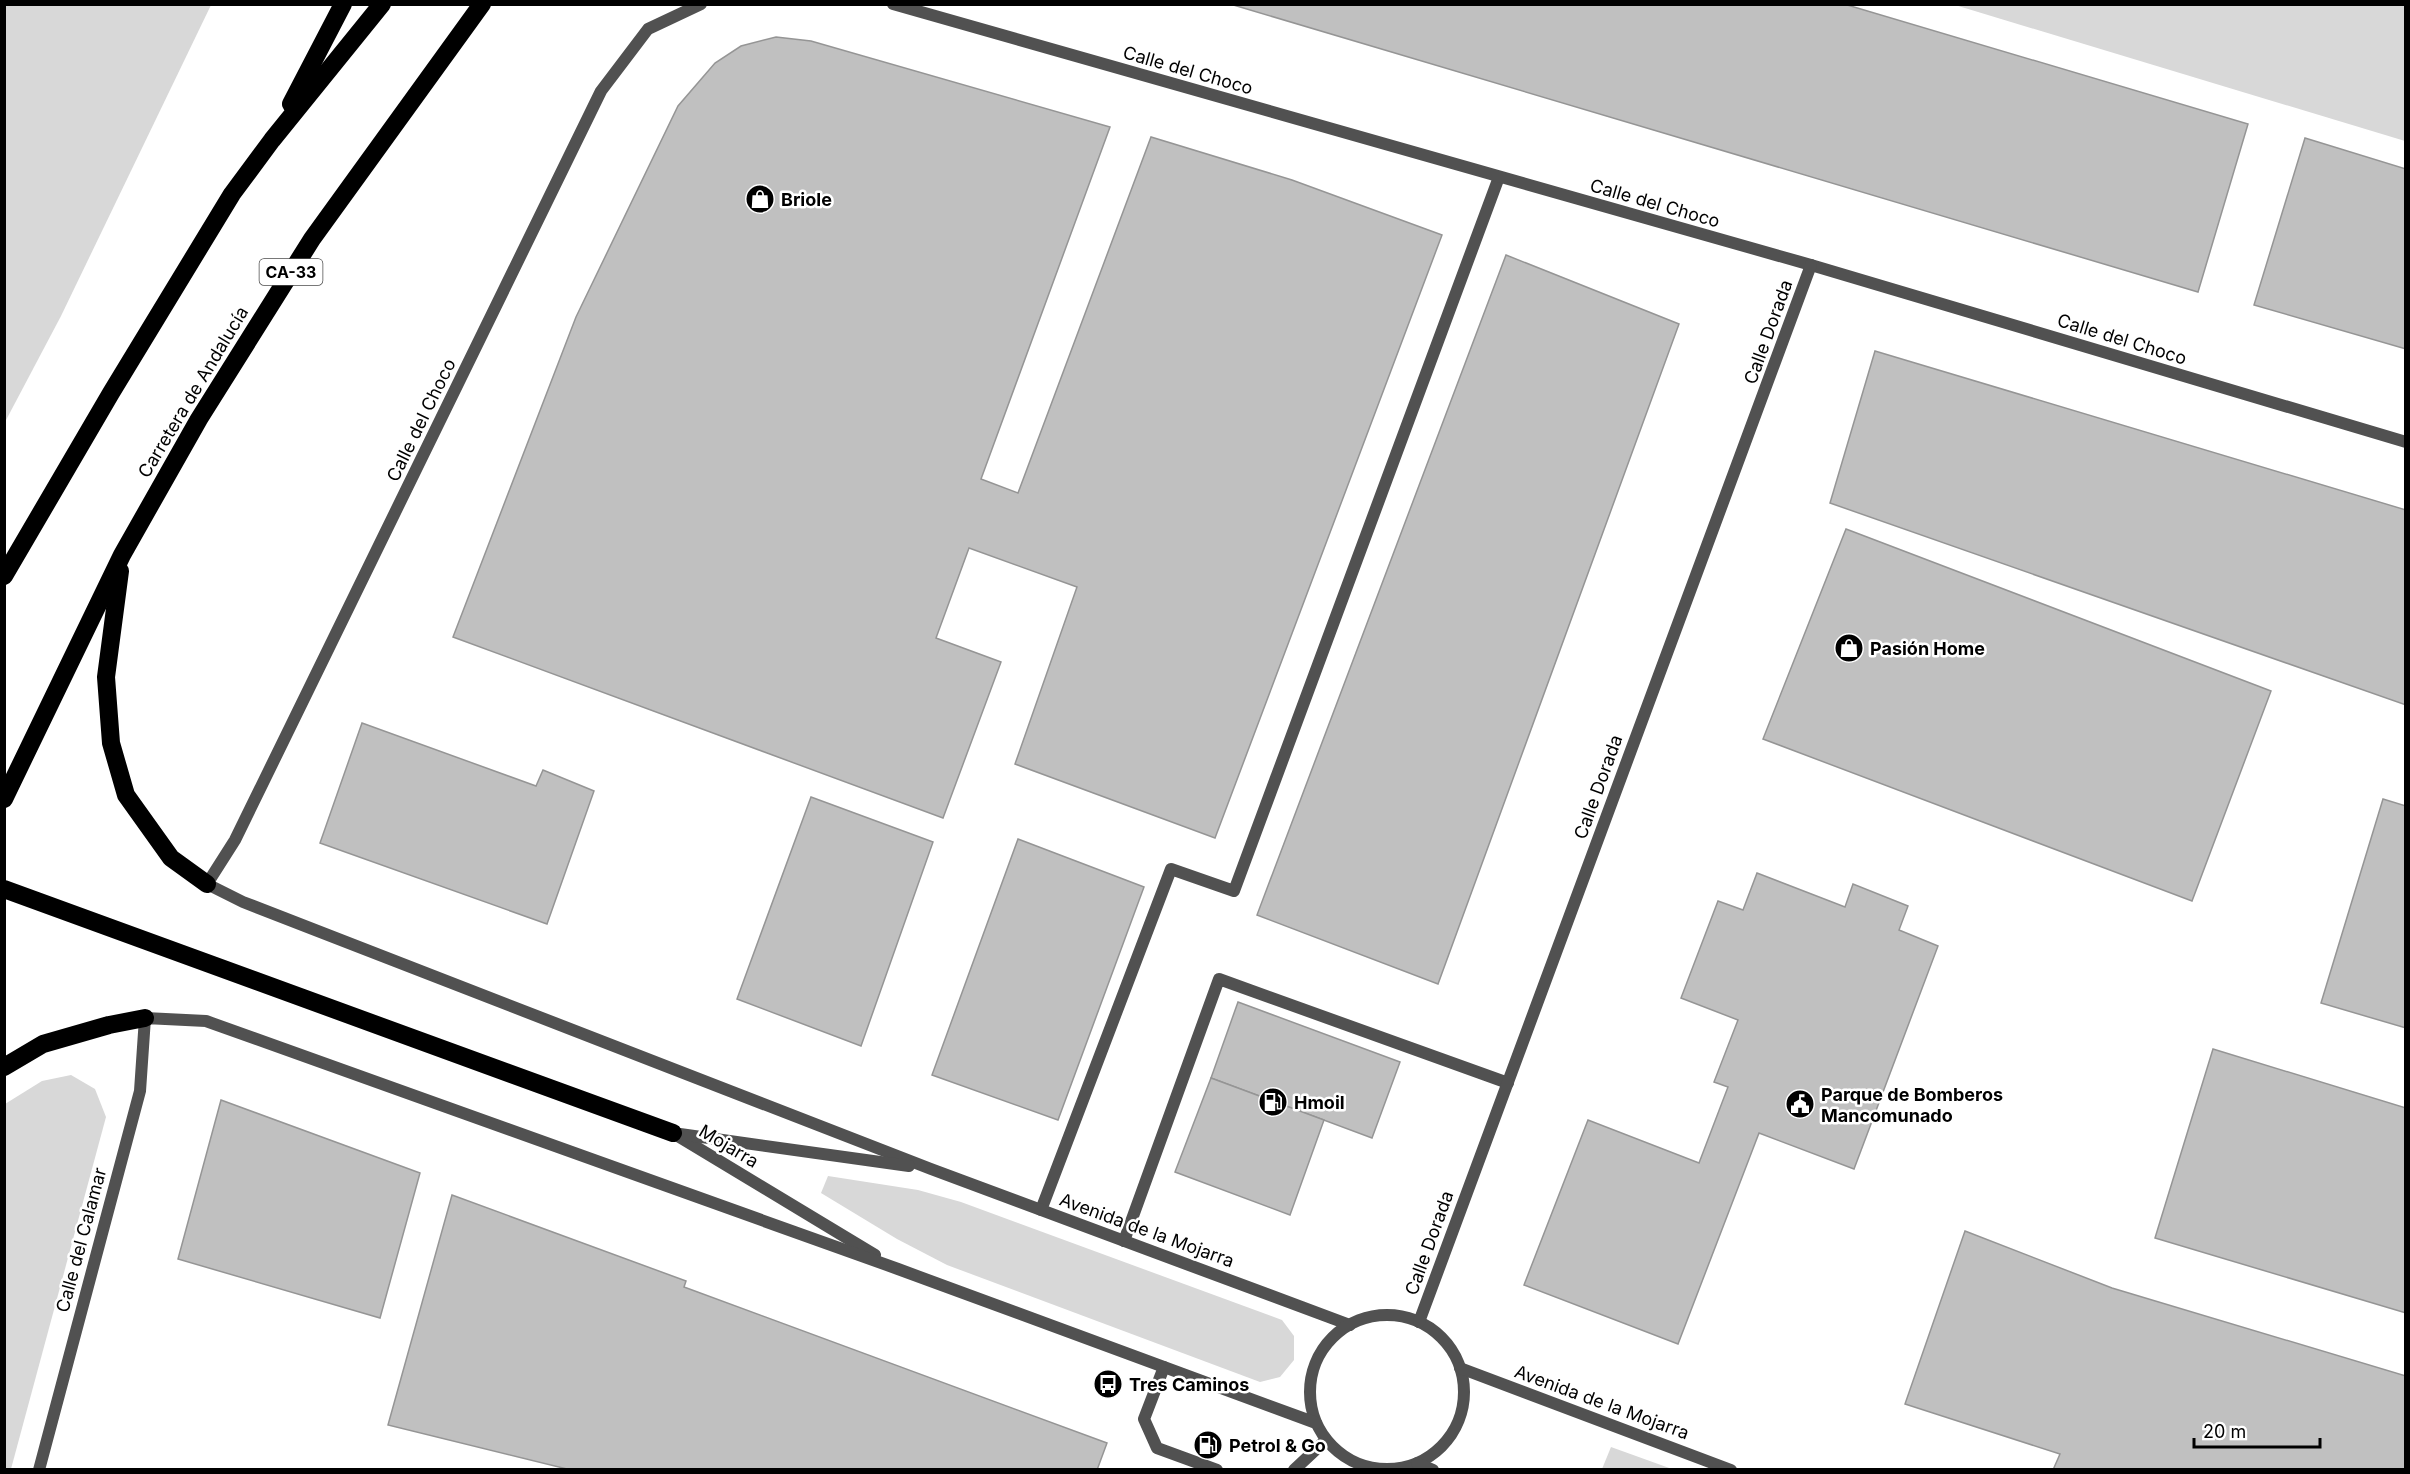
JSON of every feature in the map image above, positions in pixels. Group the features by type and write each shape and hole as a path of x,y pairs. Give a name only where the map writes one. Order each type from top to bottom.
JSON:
{"highway":[{"path":"272,140 343,4"},
{"path":"4,576 111,393 232,194 272,140 382,4"},
{"name":"Carretera de Andalucía","path":"4,799 122,555 199,418 312,239 482,4"},
{"path":"122,555 106,676 111,743 126,795 171,858 207,884"},
{"path":"4,889 673,1133"},
{"path":"4,1067 43,1044 109,1025 145,1018"}],"street":[{"name":"Calle del Choco","path":"207,884 235,840 602,91 648,29 701,4"},
{"name":"Calle del Choco","path":"893,4 1811,265 2406,442"},
{"path":"1041,1210 1171,869 1234,891 1499,177"},
{"name":"Calle Dorada","path":"1419,1322 1811,265"},
{"path":"207,884 254,906 931,1170"},
{"path":"1124,1241 1219,979 1508,1083"},
{"path":"145,1018 206,1021 898,1269 1316,1422"},
{"name":"Calle del Calamar","path":"39,1470 140,1091 145,1018"},
{"name":"Mojarra","path":"673,1133 931,1170"},
{"name":"Mojarra","path":"673,1133 898,1269"},
{"name":"Avenida de la Mojarra","path":"931,1170 1350,1324"},
{"path":"1396,1315 1419,1322 1446,1343 1460,1368 1463,1391 1461,1414 1451,1434 1436,1451 1417,1463 1398,1469 1358,1467 1326,1440 1316,1422 1310,1401 1311,1378 1319,1356 1332,1338 1350,1324 1372,1317 1396,1315"},
{"path":"1164,1366 1144,1419 1157,1448 1217,1470"},
{"name":"Avenida de la Mojarra","path":"1460,1368 1731,1470"},
{"path":"1294,1470 1326,1440"},
{"path":"1417,1463 1434,1470"}],"shaded area":[{"path":"5,4 211,5 61,316 5,422"},
{"path":"1955,5 2405,5 2405,141"},
{"path":"71,1075 95,1089 106,1117 11,1469 5,1469 5,1104 42,1081"},
{"path":"828,1176 918,1190 961,1202 1282,1320 1294,1336 1294,1360 1280,1377 1260,1382 947,1265 897,1239 821,1193"},
{"path":"1611,1447 1672,1469 1602,1469"}],"building":[{"path":"1230,4 1844,4 2248,124 2198,292"},
{"path":"776,37 811,41 1110,127 981,479 1018,493 1151,137 1292,180 1442,235 1215,838 1015,764 1077,587 969,548 936,638 1001,662 943,818 453,637 576,317 678,106 715,63 741,46"},
{"path":"2305,138 2406,169 2406,349 2254,305"},
{"path":"1506,255 1679,324 1438,984 1257,915"},
{"path":"1875,351 2406,510 2406,705 1830,503"},
{"path":"1846,529 2271,691 2192,901 1763,739"},
{"path":"362,723 536,786 543,770 594,791 547,924 320,843"},
{"path":"811,797 933,842 861,1046 737,999"},
{"path":"2383,799 2406,806 2406,1028 2321,1003"},
{"path":"1018,839 1144,887 1058,1120 932,1075"},
{"name":"Parque de Bomberos Mancomunado","path":"1757,873 1845,907 1853,884 1908,906 1899,930 1938,946 1854,1169 1759,1133 1678,1344 1524,1285 1588,1120 1699,1163 1728,1087 1714,1082 1738,1020 1681,998 1718,901 1743,910"},
{"path":"1238,1002 1400,1062 1372,1138 1211,1078"},
{"path":"2213,1049 2406,1108 2406,1313 2155,1238"},
{"path":"1211,1078 1324,1120 1290,1215 1175,1172"},
{"path":"221,1100 420,1173 380,1318 178,1259"},
{"path":"452,1195 686,1281 684,1287 1107,1443 1097,1470 571,1470 388,1425"},
{"path":"1965,1231 2112,1288 2406,1376 2406,1470 2053,1470 2060,1454 1905,1404"}],"place":[{"name":"Briole","path":"760,199"},
{"name":"Pasión Home","path":"1849,648"},
{"name":"Hmoil","path":"1273,1102"},
{"name":"Parque de Bomberos Mancomunado","path":"1800,1104"},
{"name":"Tres Caminos","path":"1108,1384"},
{"name":"Petrol & Go","path":"1208,1445"}]}
